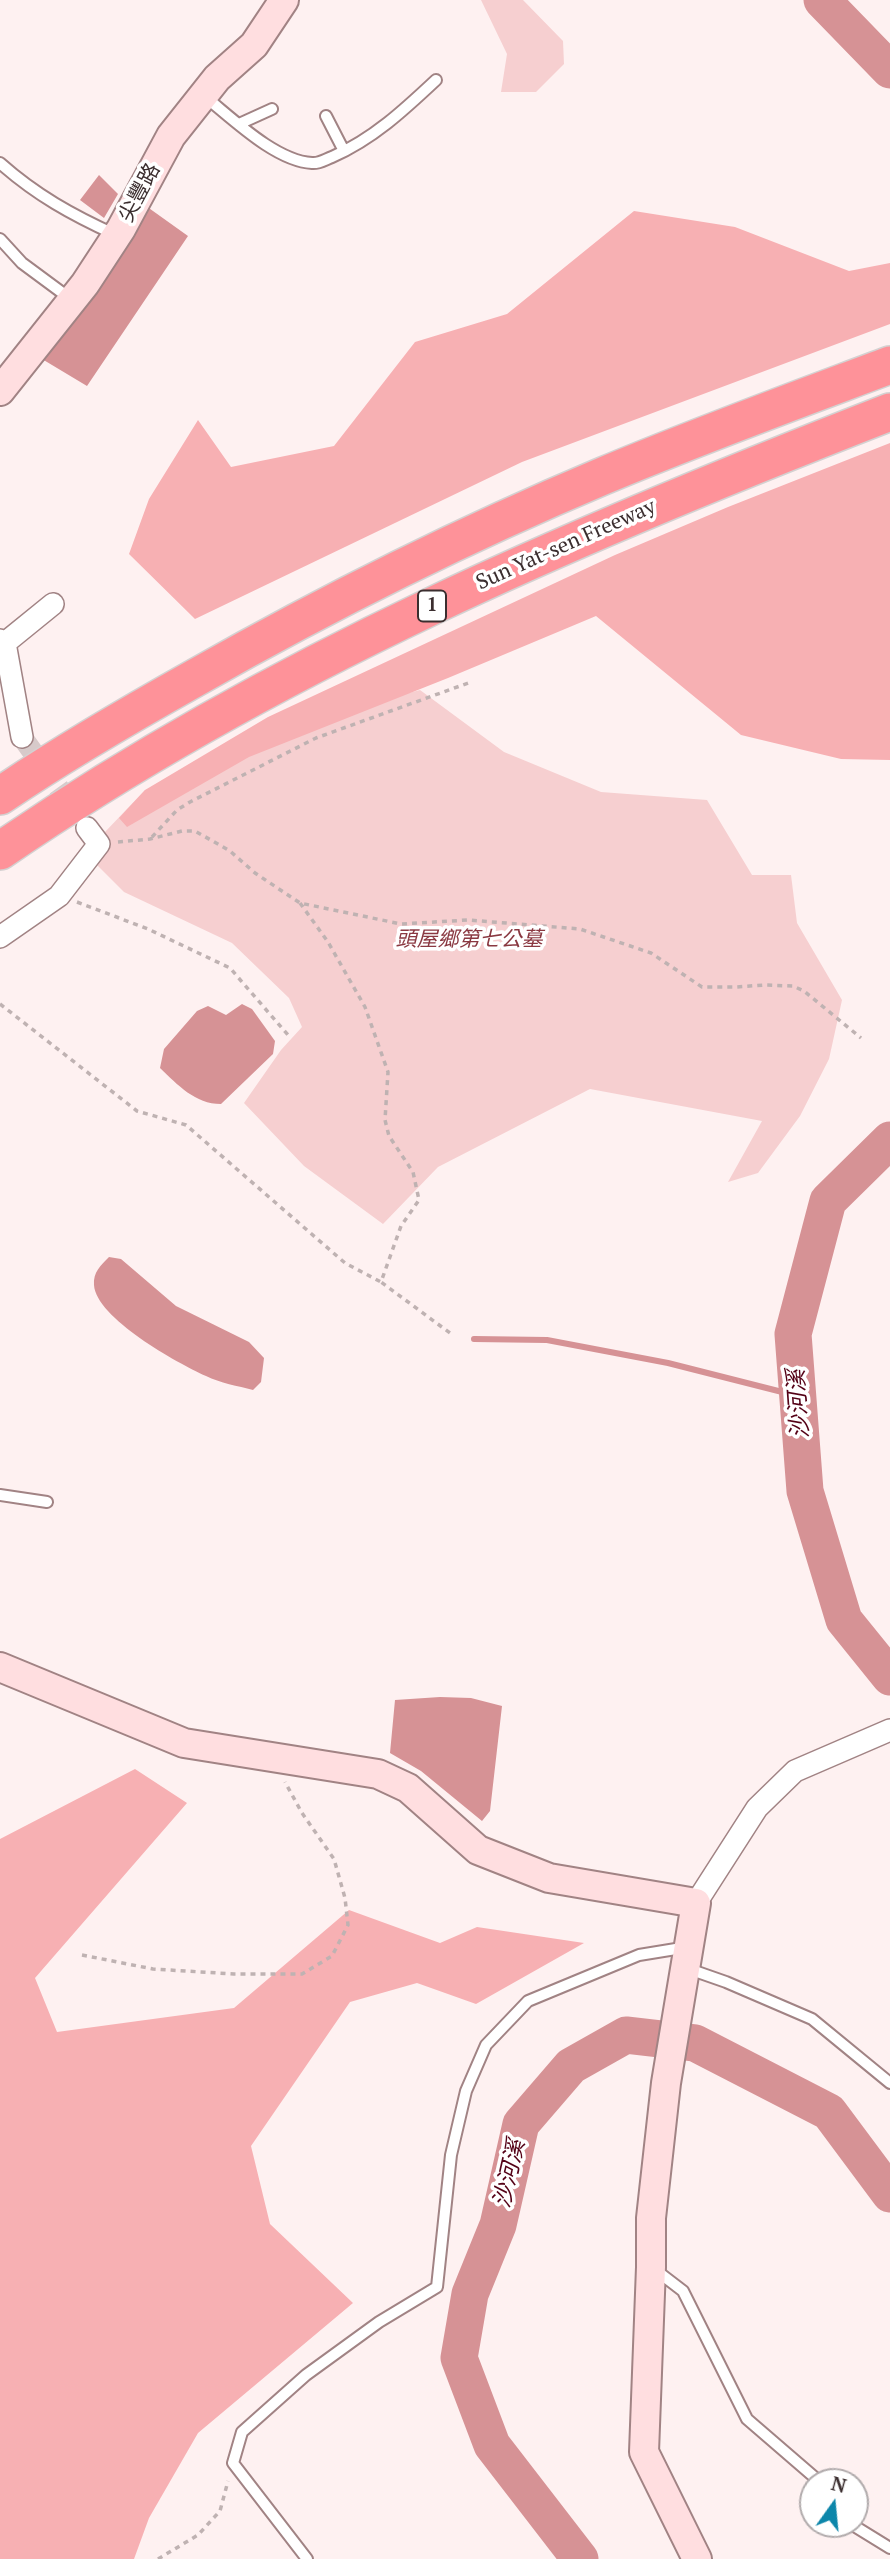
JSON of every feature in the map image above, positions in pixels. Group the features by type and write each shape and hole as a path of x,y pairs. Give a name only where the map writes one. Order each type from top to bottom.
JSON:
{"highway":[{"name":"1","path":"0,796 119,721 244,650 437,551 602,477 890,365"},
{"name":"Sun Yat-sen Freeway","path":"0,851 145,757 291,677 446,599 625,518 890,412"}],"street":[{"name":"尖豐路","path":"0,391 72,300 117,235 171,136 216,78 254,45 284,0"},
{"path":"22,737 2,642 53,604"},
{"path":"0,937 59,896 93,836"},
{"path":"0,1667 184,1743 378,1774 408,1788 478,1850 549,1878 696,1903"},
{"path":"697,2559 643,2452 651,2218 666,2084 696,1903 757,1808 795,1771 890,1730"}],"lane":[{"path":"203,96 290,158 315,164 358,145 398,115 436,79"},
{"path":"239,124 272,109"},
{"path":"326,116 344,151"},
{"path":"0,163 22,183 67,213 117,235"},
{"path":"0,239 22,263 72,300"},
{"path":"0,1495 47,1503"},
{"path":"307,2559 233,2463 242,2432 306,2375 379,2322 437,2287 451,2155 466,2091 486,2045 528,2001 639,1955 686,1965 812,2019 890,2083"},
{"path":"651,2267 683,2291 747,2419 804,2468"},
{"path":"869,2535 890,2548"}],"path":[{"path":"150,839 177,810 190,802 316,738 471,682"},
{"path":"93,836 150,839 183,831 195,831 230,851 255,873 300,903 328,942 365,1007 388,1072 385,1120 389,1136 413,1172 419,1200 401,1226 381,1282"},
{"path":"59,896 148,929 230,968 288,1035"},
{"path":"300,903 401,924 468,920 580,929 651,953 702,987 793,986 811,996 861,1038"},
{"path":"0,1004 136,1111 186,1125 345,1263 381,1282 450,1333"},
{"path":"82,1955 153,1969 234,1974 302,1974 332,1956 348,1925 345,1898 334,1859 302,1813 272,1758"},
{"path":"158,2559 198,2535 220,2511 233,2463"}],"green space":[{"path":"481,0 523,0 563,41 564,64 536,92 501,92 507,54"},
{"name":"頭屋鄉第七公墓","path":"420,690 504,752 601,792 707,800 752,875 791,875 797,923 842,1000 829,1059 800,1116 758,1173 728,1182 762,1121 590,1089 438,1167 383,1224 304,1166 244,1103 281,1050 302,1027 289,998 232,943 124,892 85,853 145,790 355,707"}],"shaded area":[{"path":"99,175 118,194 104,218 80,200"},
{"path":"146,206 188,236 87,386 42,359 116,264"},
{"path":"634,211 735,227 849,271 890,263 890,324 522,462 195,619 129,554 149,499 198,420 231,467 334,446 415,342 507,314"},
{"path":"890,443 890,760 841,759 741,735 596,616 249,757 127,827 119,818 145,790 268,717 615,555"},
{"path":"242,1004 252,1009 275,1041 273,1054 221,1104 203,1101 173,1081 160,1068 164,1049 197,1011 208,1006 226,1015"},
{"path":"109,1257 121,1259 176,1306 249,1342 264,1358 261,1382 253,1390 211,1378 158,1350 123,1325 98,1298 94,1285 96,1273"},
{"path":"471,1698 502,1706 490,1811 482,1821 421,1771 390,1753 395,1700"},
{"path":"135,1769 187,1803 35,1978 57,2032 234,2008 349,1910 440,1943 477,1927 584,1943 476,2004 417,1983 350,2002 251,2146 270,2224 353,2303 198,2433 149,2518 134,2559 0,2559 0,1839"}],"waterway":[{"name":"沙河溪","path":"822,0 890,70"},
{"name":"沙河溪","path":"890,1140 828,1201 793,1334 805,1491 844,1620 890,1677"},
{"path":"474,1339 547,1340 668,1363 798,1396"},
{"name":"沙河溪","path":"580,2559 492,2445 459,2358 470,2294 498,2225 521,2124 571,2066 626,2035 695,2043 829,2112 890,2194"}],"tunnel":[{"path":"22,737 76,812"}]}
